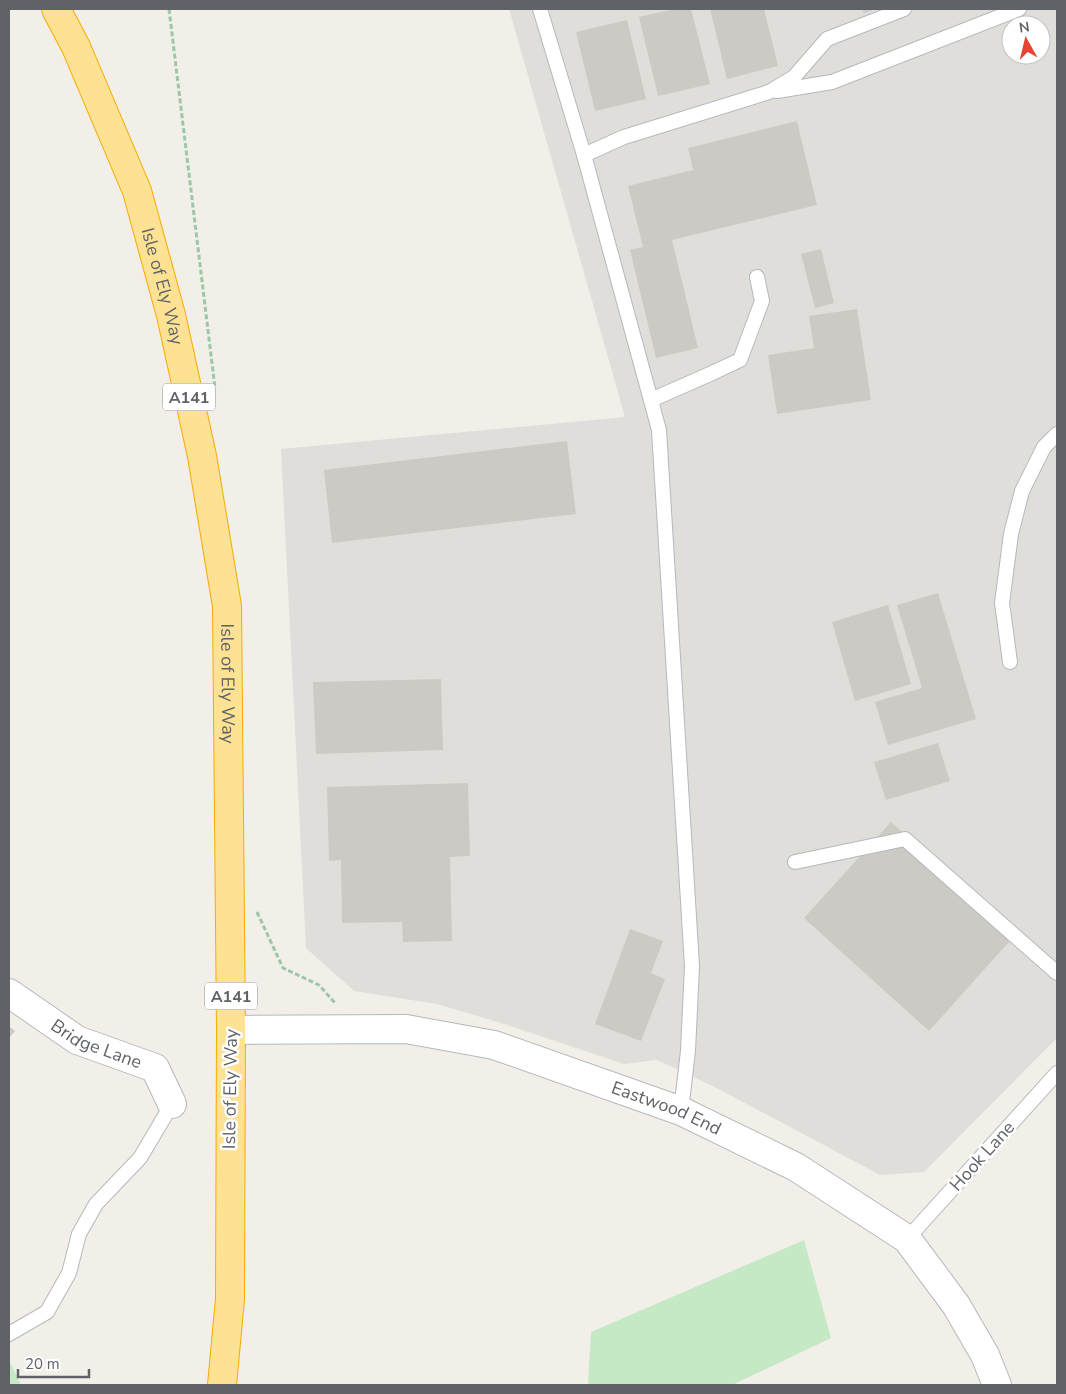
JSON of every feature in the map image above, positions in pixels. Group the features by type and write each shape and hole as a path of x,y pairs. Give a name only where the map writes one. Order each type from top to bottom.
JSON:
{"highway":[{"name":"Isle of Ely Way","path":"56,9 76,46 137,191 172,315 202,456 227,606 231,1030 230,1299 222,1385"}],"street":[{"name":"Bridge Lane","path":"9,993 76,1040 155,1068 172,1104"},
{"name":"Eastwood End","path":"231,1030 406,1029 494,1044 681,1111 796,1168 907,1239 956,1305 985,1356 996,1385"}],"lane":[{"path":"540,9 584,155 659,430 692,966 688,1051 681,1111"},
{"path":"769,92 794,77 826,39 904,9"},
{"path":"584,155 624,137 769,92 832,82 1019,9"},
{"path":"651,400 740,360 762,301 757,277"},
{"path":"1010,662 1002,603 1011,534 1022,491 1044,447 1057,434"},
{"path":"795,862 905,839 1057,973"},
{"name":"Hook Lane","path":"907,1239 1057,1074"},
{"path":"9,1334 47,1312 68,1273 79,1234 96,1204 140,1158 172,1104"}],"shaded area":[{"path":"509,9 1057,9 1057,1038 924,1172 880,1175 715,1087 657,1060 624,1064 437,1004 354,991 306,948 281,449 625,417"}],"green space":[{"path":"804,1240 831,1338 732,1385 588,1385 591,1332"},
{"path":"11,1364 21,1385 9,1385 9,1365"}],"building":[{"path":"674,9 691,9 710,84 658,96 639,17"},
{"path":"710,9 764,9 778,66 727,79"},
{"path":"862,9 876,9 864,13"},
{"path":"627,20 646,99 595,111 576,32"},
{"path":"797,121 817,205 672,240 698,348 656,358 630,250 643,247 628,186 693,170 688,148"},
{"path":"821,249 834,303 815,308 801,254"},
{"path":"857,309 871,400 777,414 768,355 814,348 809,316"},
{"path":"567,441 576,514 332,543 324,470"},
{"path":"938,593 976,719 888,745 875,702 922,688 897,605"},
{"path":"888,605 911,684 855,701 832,622"},
{"path":"441,679 443,750 316,754 313,682"},
{"path":"938,743 950,781 886,800 874,762"},
{"path":"468,783 470,856 450,857 452,941 403,942 402,922 342,923 341,860 329,861 327,787"},
{"path":"891,822 1016,934 929,1031 804,918"},
{"path":"630,929 663,941 651,973 665,979 641,1041 595,1024"},
{"path":"9,1026 15,1031 9,1038"}]}
